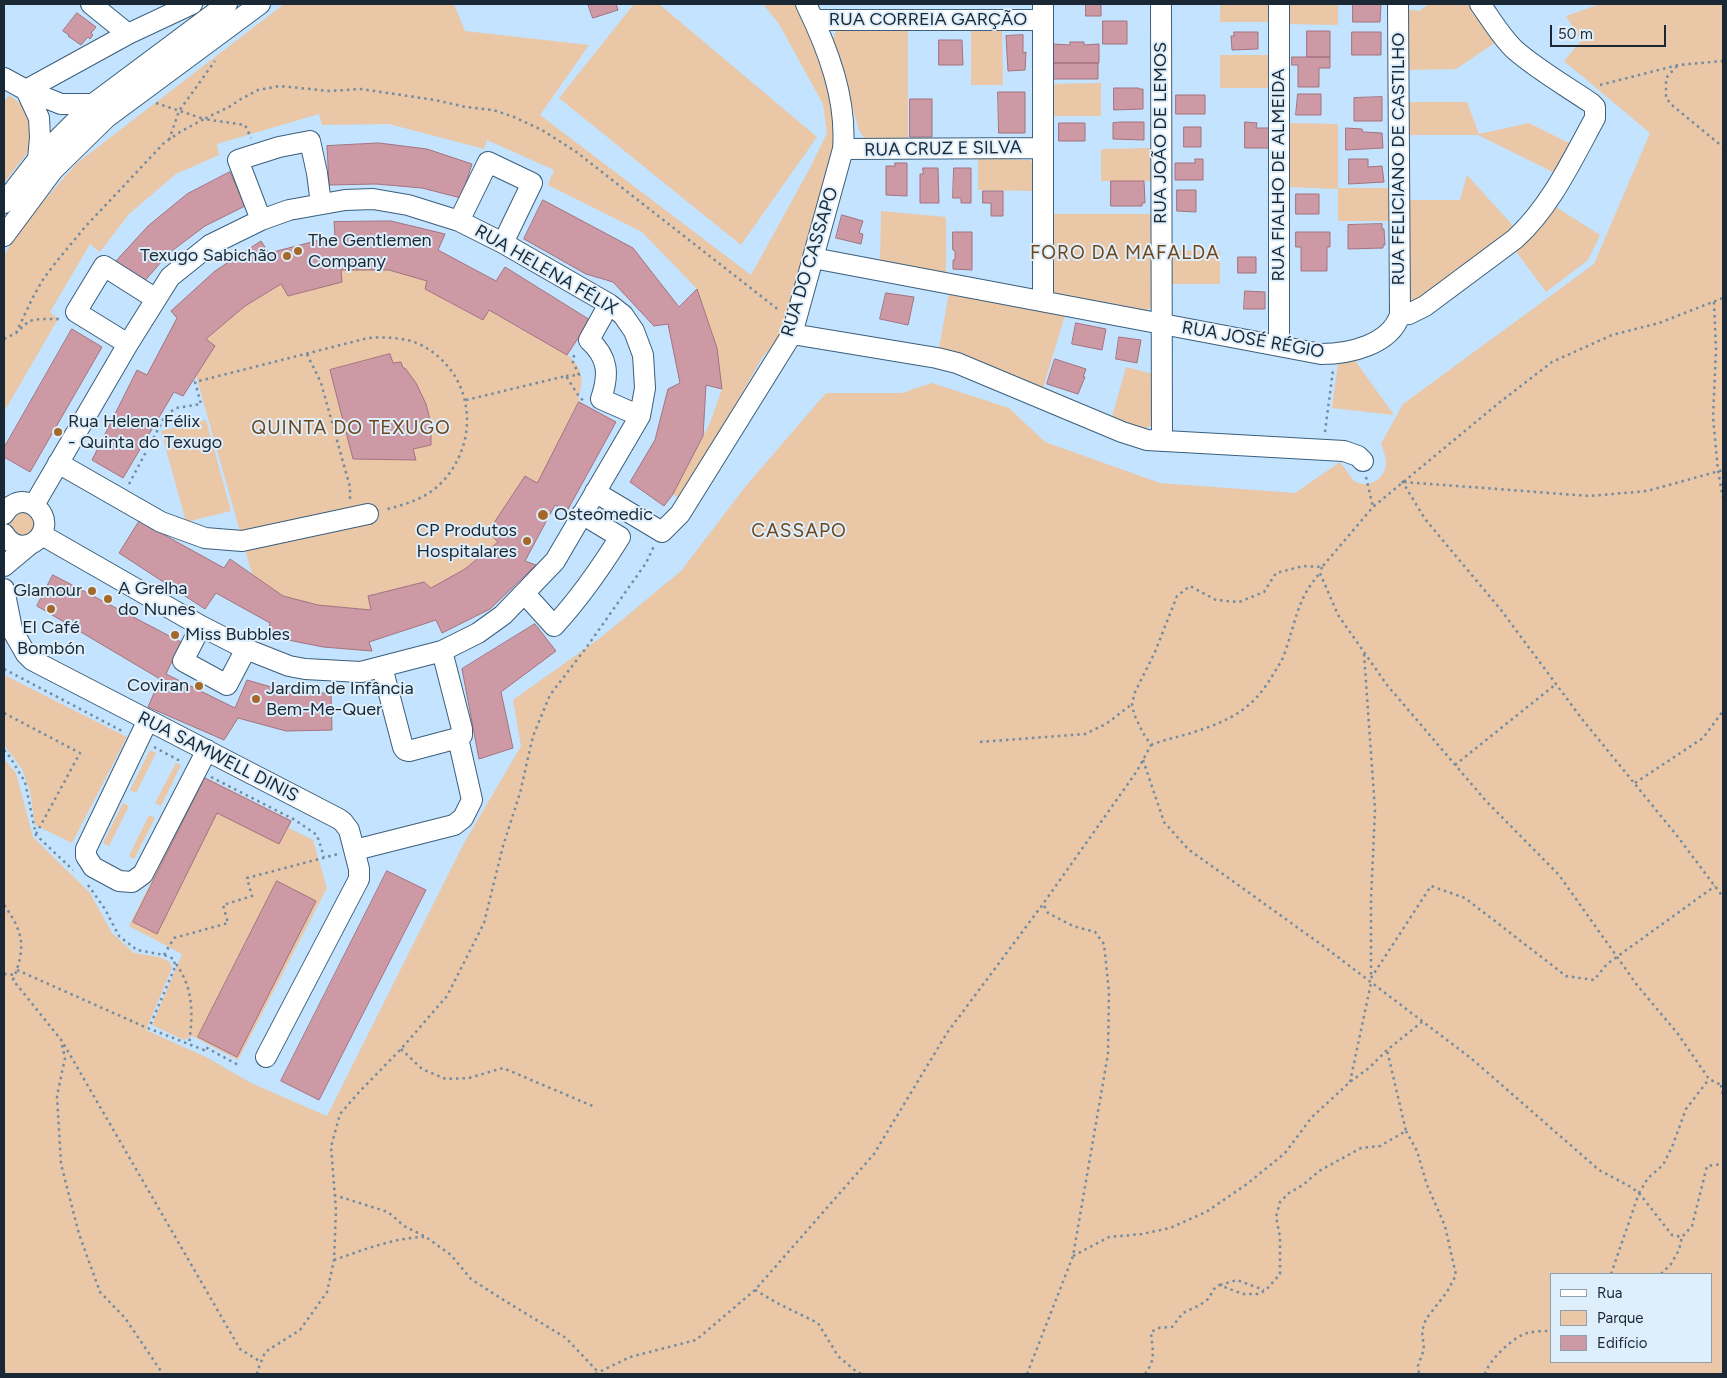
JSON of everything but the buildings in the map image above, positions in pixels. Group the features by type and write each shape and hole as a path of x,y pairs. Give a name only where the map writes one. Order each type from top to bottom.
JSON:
{"street":[{"path":"91,4 128,34"},
{"path":"26,90 128,34 192,4"},
{"path":"4,203 38,159 92,104 227,4"},
{"path":"4,236 53,170 106,118 260,4"},
{"name":"RUA JOÃO DE LEMOS","path":"1161,4 1162,442"},
{"name":"RUA FIALHO DE ALMEIDA","path":"1279,346 1280,4"},
{"name":"RUA FELICIANO DE CASTILHO","path":"1398,4 1400,315"},
{"path":"1400,315 1409,314 1425,306 1515,239 1528,227 1551,197 1595,118 1595,107 1591,103 1514,49 1480,4"},
{"name":"RUA CORREIA GARÇÃO","path":"810,12 1043,12"},
{"name":"RUA DO CASSAPO","path":"662,532 680,514 792,334 843,150 845,128 838,87 824,44 810,12"},
{"path":"1043,12 1043,301"},
{"path":"4,78 26,90 61,104 92,104"},
{"path":"26,90 39,118 38,159"},
{"path":"262,220 238,160 258,153 310,141 321,204"},
{"name":"RUA CRUZ E SILVA","path":"843,150 1043,148"},
{"path":"459,221 488,162 532,183 503,243"},
{"name":"RUA HELENA FÉLIX","path":"4,534 11,543 17,545 36,540 246,649 289,666 355,673 442,651 478,633 503,615 556,561 640,416 645,388 643,355 634,332 623,315 610,304 503,243 459,221 408,205 373,200 345,200 289,210 262,220 210,245 170,277 128,344 34,505"},
{"name":"RUA JOSÉ RÉGIO","path":"813,258 1321,354 1335,354 1364,347 1378,340 1394,327 1400,315"},
{"path":"128,344 76,312 104,266 156,299"},
{"path":"610,304 589,340 598,348 607,370 606,384 601,399 640,416"},
{"path":"792,334 957,363 1122,432 1147,440 1351,452 1363,461"},
{"path":"58,463 161,522 205,538 242,541 360,516"},
{"path":"595,492 662,532"},
{"path":"4,514 10,506 16,503 22,502 34,505 43,515 44,528 36,540 4,566"},
{"path":"525,594 554,626 578,600 598,573 620,537 582,514"},
{"name":"RUA SAMWELL DINIS","path":"4,589 8,623 28,657 343,822 349,830 359,869 358,879 266,1056"},
{"path":"201,626 183,661 227,685 246,649"},
{"path":"382,667 405,750 409,751 458,738 462,735 462,729 442,651"},
{"path":"148,720 86,849 86,856 93,867 119,881 132,882 143,874 207,750"},
{"path":"355,850 454,825 460,821 472,800 458,738"}],"path":[{"path":"169,140 179,112 217,57"},
{"path":"1600,85 1678,65 1723,61"},
{"path":"1678,65 1666,78 1666,98 1673,106 1723,147"},
{"path":"16,333 32,299 52,267 147,160 169,140 204,119 244,124 258,153"},
{"path":"334,1195 388,1212 404,1226 426,1237 451,1255 471,1278 566,1338 597,1373 630,1357 696,1340 754,1290 874,1154 947,1033 1043,904 1137,771 1151,745 1221,722 1240,712 1258,698 1284,656 1300,602 1322,567 1372,507 1552,362 1612,335 1659,323 1723,298"},
{"path":"1714,302 1716,350 1712,417 1723,498"},
{"path":"4,339 16,333 28,321 63,319 76,312"},
{"path":"120,500 165,416 176,408 201,404 195,382 368,338 386,337 402,339 417,344 431,352 454,374 466,400 468,415 465,441 460,455 436,488 409,503 360,516 321,383 308,354"},
{"path":"1323,450 1335,354"},
{"path":"466,400 566,376 579,375 572,358"},
{"path":"566,376 580,398"},
{"path":"1363,461 1372,507"},
{"path":"1402,481 1590,496 1647,491 1723,470"},
{"path":"1402,481 1425,519 1501,610 1556,684 1723,897"},
{"path":"258,1374 257,1372 265,1352 300,1330 327,1292 334,1260 336,1210 331,1147 340,1114 402,1049 447,996 484,923 503,846 520,793 533,736 550,695 586,648 646,562 662,532"},
{"path":"1151,745 1142,733 1134,714 1132,704 1134,692 1155,652 1177,596 1190,586 1216,600 1239,602 1264,592 1276,573 1302,566 1322,567"},
{"path":"1320,573 1338,615 1388,685 1486,801 1558,874 1637,985 1678,1034 1709,1079 1722,1086 1723,1096"},
{"path":"1350,1082 1372,983 1371,900 1375,810 1364,652"},
{"path":"4,669 295,820 317,835 324,857"},
{"path":"1455,765 1556,684"},
{"path":"980,742 1085,734 1106,724 1132,704"},
{"path":"1634,783 1703,738 1723,711"},
{"path":"4,713 80,753 36,835"},
{"path":"4,750 10,756 25,782 36,835 74,871"},
{"path":"1143,759 1164,822 1188,849 1372,983 1472,1059 1599,1170 1631,1187 1672,1234 1682,1237"},
{"path":"164,955 174,938 228,923 223,905 252,896 247,878 355,850"},
{"path":"87,883 105,909 119,936 137,950 164,955 174,959 185,976 191,1000 192,1022 189,1044"},
{"path":"1371,978 1431,886 1465,898 1566,976 1594,980 1607,964 1618,958 1715,886"},
{"path":"1028,1374 1073,1256 1108,1054 1110,992 1104,944 1096,932 1073,926 1048,913 1043,904"},
{"path":"4,905 15,921 22,938 21,952 13,980 62,1041 240,1348 261,1362"},
{"path":"149,1028 175,963"},
{"path":"17,970 149,1028 204,1050 205,1047 240,1066"},
{"path":"4,974 15,975"},
{"path":"1073,1256 1109,1237 1142,1234 1170,1228 1206,1212 1247,1184 1285,1154 1312,1117 1387,1050 1422,1022"},
{"path":"62,1041 65,1058 57,1096 61,1164 79,1234 100,1292 125,1318 163,1374"},
{"path":"402,1049 422,1069 446,1080 469,1078 503,1068 595,1107"},
{"path":"1387,1050 1406,1131 1417,1151 1426,1185 1445,1226 1456,1275 1447,1292 1426,1320 1422,1331 1424,1349 1418,1366 1419,1374"},
{"path":"1611,1273 1638,1193 1648,1178 1663,1165 1686,1109 1709,1079"},
{"path":"1219,1286 1243,1294 1258,1294 1266,1290 1280,1274 1280,1237 1276,1217 1280,1202 1319,1171 1361,1148 1380,1146 1406,1131"},
{"path":"1662,1273 1678,1250 1682,1237 1692,1226 1706,1166 1723,1164"},
{"path":"334,1260 389,1242 426,1237"},
{"path":"1145,1374 1152,1362 1154,1353 1151,1332 1158,1328 1172,1327 1183,1313 1208,1299 1214,1289 1219,1286 1236,1280 1266,1290"},
{"path":"754,1290 818,1323 838,1356 858,1373 863,1374"},
{"path":"1485,1374 1496,1356 1517,1337 1528,1332 1550,1331"},
{"path":"4,1370 5,1374"}],"green space":[{"path":"284,4 454,4 465,31 589,45 540,115 751,275 810,168 827,133 823,104 779,24 763,4 797,4 829,86 838,138 802,270 782,333 762,358 681,500 673,494 710,423 722,389 717,348 697,289 642,232 548,185 554,170 487,140 484,149 389,124 322,125 319,114 217,144 219,155 176,174 129,214 100,252 90,244 50,312 58,319 4,412 4,256 18,230 77,163"},
{"path":"634,4 659,4 817,137 741,245 559,98"},
{"path":"1220,4 1271,4 1271,22 1220,22"},
{"path":"1287,4 1338,4 1338,25 1287,24"},
{"path":"1429,4 1470,4 1496,42 1456,69 1406,70 1406,9 1419,11"},
{"path":"1600,4 1723,4 1723,1374 4,1374 4,759 16,773 33,837 90,893 112,933 134,953 159,957 170,962 172,968 146,1030 206,1057 251,1083 327,1116 463,845 521,746 513,700 600,638 681,571 745,487 826,393 902,393 932,383 1009,408 1045,442 1160,483 1295,493 1340,462 1354,481 1365,484 1375,481 1383,474 1386,463 1381,444 1403,404 1594,264 1650,133 1564,61 1581,41 1566,16"},
{"path":"837,27 908,28 908,141 866,141 859,130 833,39"},
{"path":"971,28 1002,28 1003,85 971,85"},
{"path":"1220,55 1271,55 1271,88 1220,88"},
{"path":"1101,83 1101,116 1051,116 1050,84"},
{"path":"9,95 24,106 32,122 30,149 4,183 4,102"},
{"path":"1406,102 1467,102 1479,134 1529,123 1571,144 1555,173 1478,135 1407,135"},
{"path":"1287,123 1338,124 1338,188 1389,188 1390,221 1338,221 1338,189 1288,187"},
{"path":"1152,148 1153,181 1101,181 1101,149"},
{"path":"978,158 1030,160 1033,163 1034,191 978,190"},
{"path":"1467,175 1515,228 1410,303 1408,301 1407,200 1460,200"},
{"path":"1556,207 1600,235 1588,260 1546,292 1515,250 1527,242"},
{"path":"881,211 946,217 946,275 880,263"},
{"path":"1051,214 1153,214 1153,306 1144,313 1056,296 1051,286"},
{"path":"1170,250 1220,251 1220,284 1170,284"},
{"path":"341,270 389,270 427,281 426,289 482,320 489,310 567,355 577,365 581,373 582,382 579,402 537,483 525,476 489,532 498,542 465,569 431,588 424,582 368,596 371,610 318,605 283,596 252,574 196,376 215,347 206,339 245,306 281,284 288,296 341,282"},
{"path":"949,292 1065,315 1043,388 978,361 939,349"},
{"path":"1354,359 1394,415 1332,408 1338,363"},
{"path":"1126,367 1153,374 1153,424 1144,430 1112,417"},
{"path":"206,420 231,511 186,522 161,431"},
{"path":"22,512 31,515 34,524 31,533 22,536 13,533 10,524 13,515"},
{"path":"4,675 127,737 72,843 35,825 30,791 22,769 4,745"},
{"path":"150,750 156,753 136,793 130,790"},
{"path":"176,763 181,765 161,806 155,803"},
{"path":"204,777 292,821 289,828 313,840 327,888 238,1060 192,1036 184,1040 152,1025 182,954 129,926"},
{"path":"123,803 129,806 109,846 103,843"},
{"path":"149,815 155,818 134,859 129,856"}],"place":[{"name":"The Gentlemen Company","path":"298,251"},
{"name":"Texugo Sabichão","path":"287,256"},
{"name":"Rua Helena Félix - Quinta do Texugo","path":"58,432"},
{"name":"Osteomedic","path":"543,515"},
{"name":"CP Produtos Hospitalares","path":"527,541"},
{"name":"Glamour","path":"92,591"},
{"name":"A Grelha do Nunes","path":"108,599"},
{"name":"El Café Bombón","path":"51,609"},
{"name":"Miss Bubbles","path":"175,635"},
{"name":"Coviran","path":"199,686"},
{"name":"Jardim de Infância Bem-Me-Quer","path":"256,699"}],"district":[{"name":"FORO DA MAFALDA","path":"1125,253"},
{"name":"QUINTA DO TEXUGO","path":"351,428"},
{"name":"CASSAPO","path":"799,531"}]}
